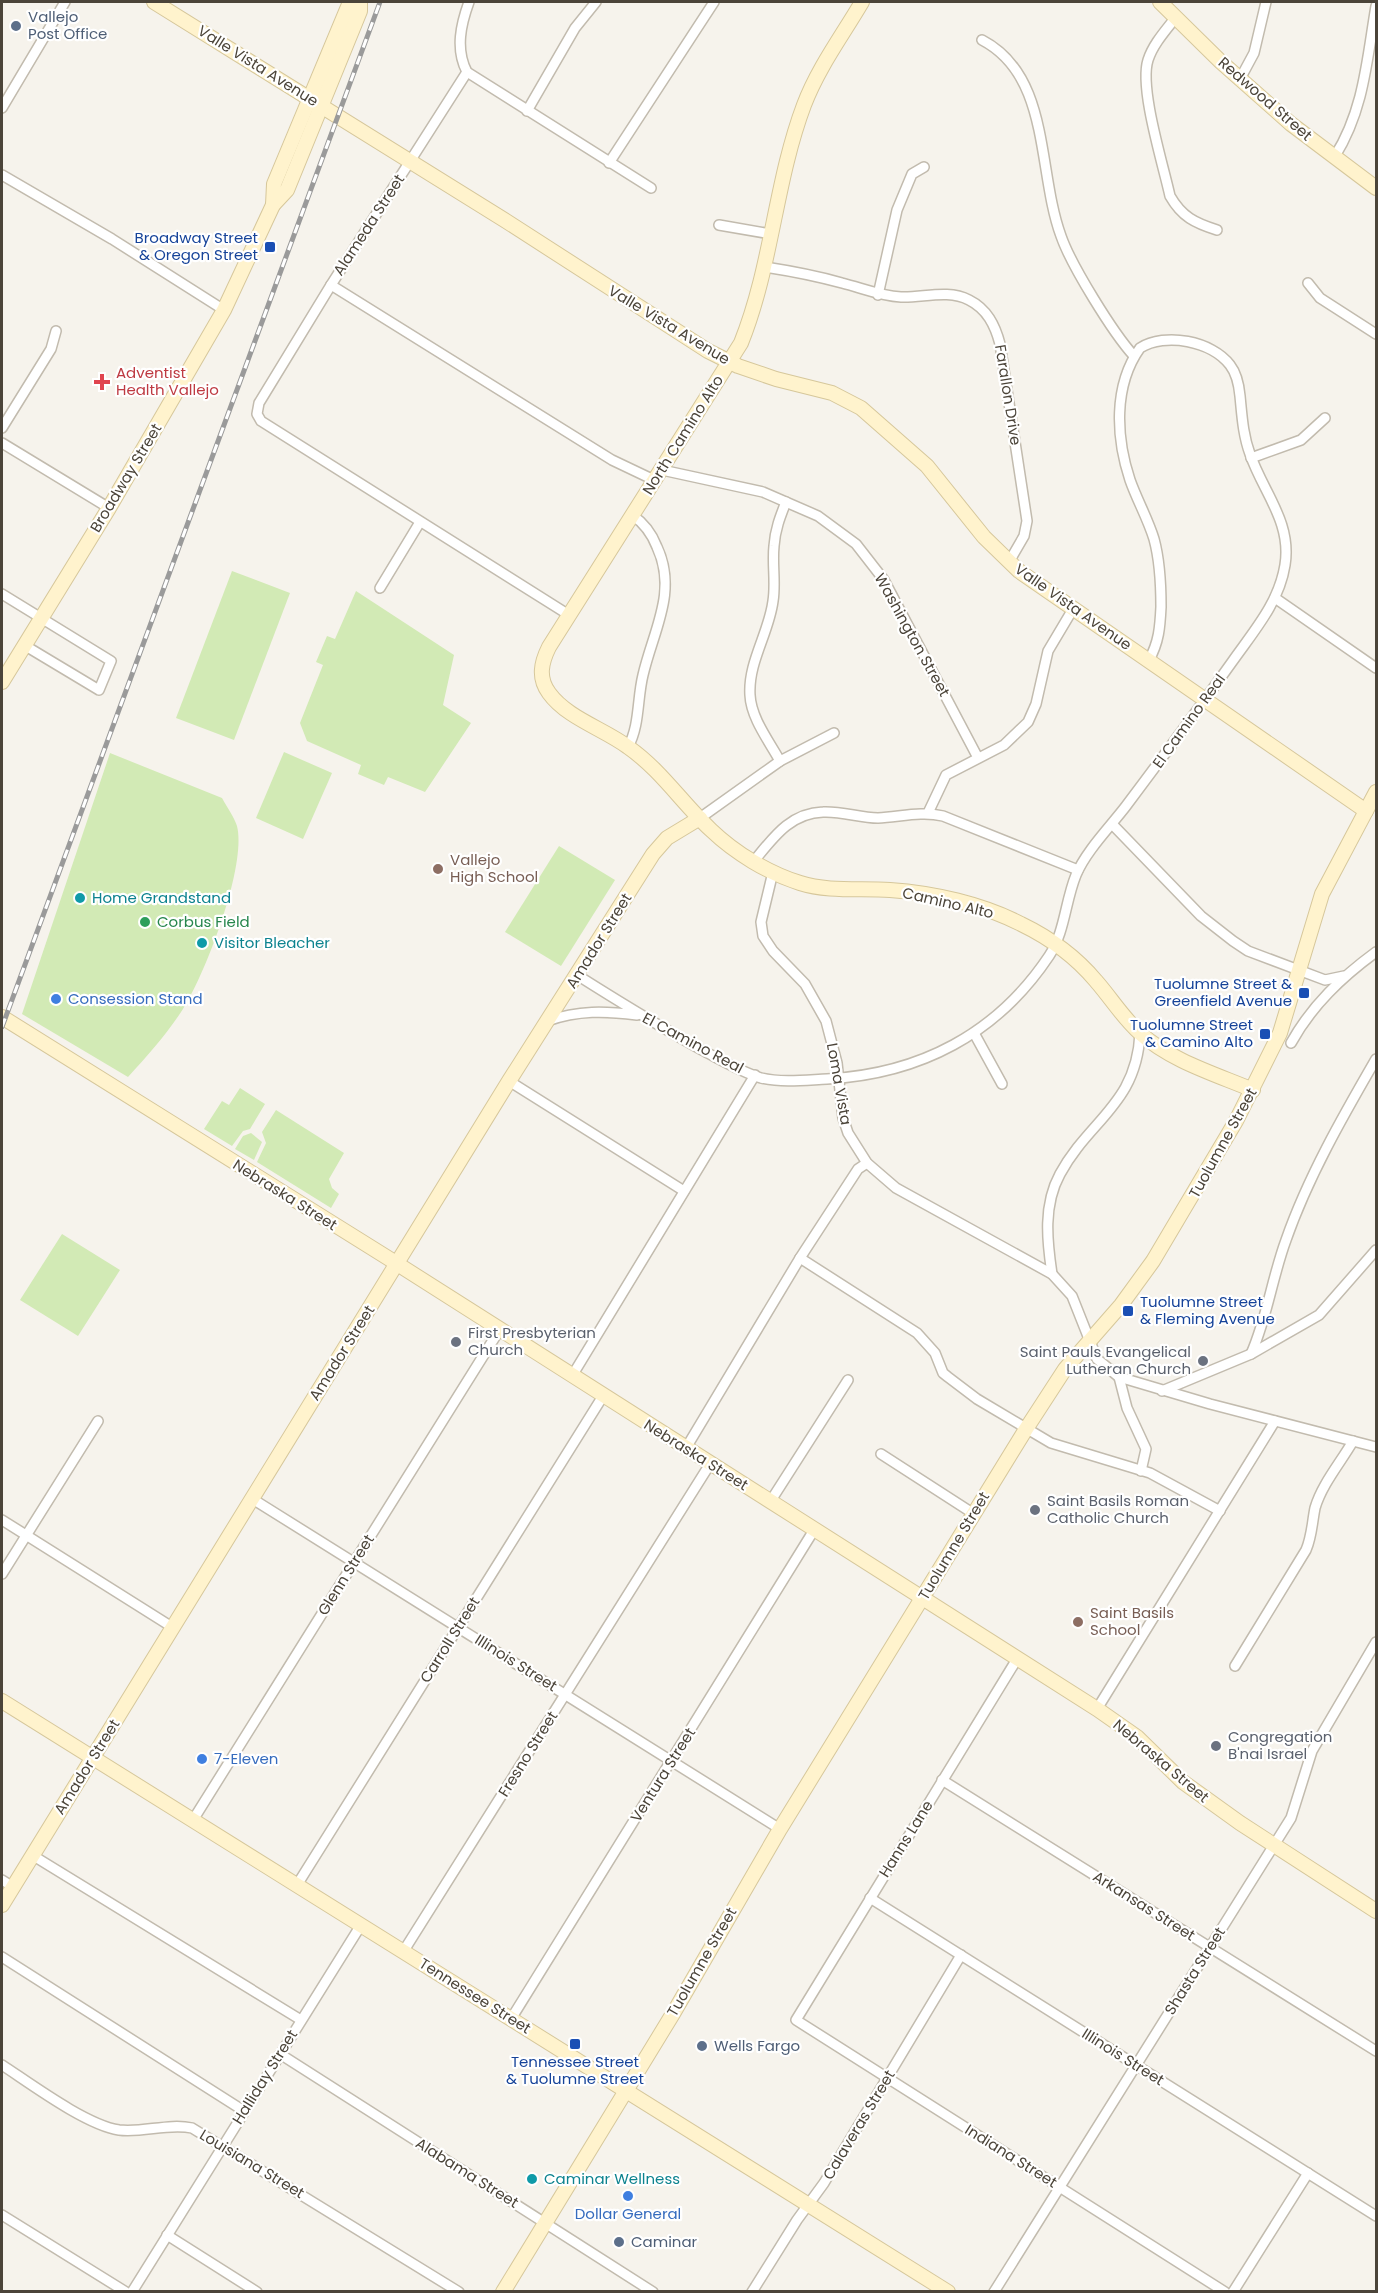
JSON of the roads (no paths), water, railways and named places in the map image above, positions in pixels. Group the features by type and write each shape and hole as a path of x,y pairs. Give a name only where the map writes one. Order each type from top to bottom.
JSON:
{"street":[{"path":"2,108 66,2"},
{"name":"Valle Vista Avenue","path":"154,2 410,163 506,220 708,351 729,362 776,379 832,393 861,408 927,466 984,537 1009,562 1073,609 1366,811"},
{"name":"Broadway Street","path":"273,205 274,184 350,2"},
{"name":"Broadway Street","path":"2,682 109,508 224,310 273,205 287,190 323,107 360,11 360,2"},
{"path":"469,2 460,40 461,60 467,72 651,188"},
{"path":"527,111 575,28 596,2"},
{"path":"609,163 714,2"},
{"name":"North Camino Alto","path":"572,712 550,694 541,670 549,647 741,343 755,308 803,106 819,72 862,2"},
{"name":"Redwood Street","path":"1160,2 1291,124 1377,188"},
{"path":"1239,78 1254,53 1266,2"},
{"path":"1335,156 1350,132 1359,101 1377,6"},
{"path":"1176,16 1152,50 1147,62 1146,86 1170,196 1179,212 1195,223 1217,230"},
{"path":"982,40 998,49 1020,76 1032,103 1060,234 1073,261 1134,356 1124,382 1119,430 1130,480 1155,541 1161,589 1160,635 1149,660"},
{"name":"Alameda Street","path":"467,72 331,285 257,408 261,421 569,615"},
{"path":"878,295 897,210 912,174 924,167"},
{"path":"2,175 112,239 224,310"},
{"path":"719,225 771,234"},
{"name":"Farallon Drive","path":"765,267 800,272 878,295 901,297 954,295 976,303 993,322 1000,344 1027,520 1024,536 1009,562"},
{"path":"1308,284 1320,298 1377,334"},
{"name":"Washington Street","path":"331,285 612,460 658,475 763,492 818,516 840,531 856,544 874,566 977,756"},
{"path":"2,428 51,349 57,331"},
{"name":"El Camino Real","path":"577,975 639,1015 731,1065 755,1075 794,1081 838,1079 889,1071 925,1060 974,1033 1017,997 1056,944 1078,870 1206,699 1275,598 1286,562 1285,534 1278,511 1251,458 1244,437 1236,375 1218,353 1203,346 1173,341 1147,344 1134,356"},
{"path":"1251,458 1301,440 1325,418"},
{"path":"2,443 109,508"},
{"path":"780,761 758,722 750,693 754,663 774,599 773,547 776,527 786,502"},
{"path":"628,747 635,735 642,676 663,608 667,579 656,543 645,526 632,515"},
{"path":"380,588 420,522"},
{"path":"2,594 111,661 99,690 24,645"},
{"path":"1275,598 1377,668"},
{"path":"928,813 946,775 977,756 1004,745 1028,722 1036,704 1048,651 1073,609"},
{"name":"Camino Alto","path":"572,712 628,747 665,780 711,830 773,872 815,886 892,890 964,903 1020,923 1056,944 1095,979 1140,1033 1158,1047 1188,1063 1253,1090"},
{"path":"700,818 780,761 834,733"},
{"name":"Tuolumne Street","path":"503,2292 626,2090 780,1829 1026,1429 1065,1370 1121,1305 1165,1244 1253,1090 1280,1033 1322,894 1377,792"},
{"path":"754,861 778,832 803,815 823,812 880,818 928,813 943,816 1078,870"},
{"name":"Amador Street","path":"2,1905 7,1884 32,1855 547,1021 660,845 667,838 700,818"},
{"path":"1112,824 1219,932 1248,951 1299,971 1325,980 1344,976"},
{"name":"Loma Vista","path":"773,872 761,922 763,936 815,999 833,1042 843,1118 867,1163 896,1188 1052,1274 1072,1296 1097,1359 1119,1377"},
{"path":"1291,1043 1304,1021 1344,976 1377,952"},
{"path":"547,1021 586,1012 639,1015"},
{"name":"Nebraska Street","path":"2,1017 500,1329 1097,1709 1137,1737 1183,1782 1274,1845 1377,1911"},
{"path":"974,1033 1002,1084"},
{"path":"1052,1274 1048,1217 1055,1184 1068,1161 1122,1096 1136,1065 1140,1033"},
{"path":"1251,1354 1262,1330 1277,1265 1296,1214 1377,1059"},
{"path":"572,1376 755,1075"},
{"path":"510,1081 684,1191"},
{"path":"686,1448 800,1258 858,1169 867,1163"},
{"path":"1162,1390 1251,1354 1319,1315 1377,1250"},
{"path":"800,1258 916,1334 935,1353 943,1373 1026,1429 1051,1443 1142,1471 1220,1511"},
{"name":"Glenn Street","path":"192,1820 500,1329"},
{"path":"1119,1377 1127,1408 1146,1449 1142,1471"},
{"path":"1119,1377 1377,1447"},
{"path":"770,1502 848,1380"},
{"name":"Carroll Street","path":"297,1885 603,1396"},
{"path":"2,1574 98,1421"},
{"path":"1097,1709 1275,1421"},
{"path":"1235,1666 1306,1550 1313,1534 1315,1509 1322,1492 1353,1441"},
{"path":"881,1454 974,1514"},
{"name":"Fresno Street","path":"404,1952 710,1464"},
{"name":"Illinois Street","path":"251,1498 780,1829"},
{"path":"2,1520 172,1627"},
{"name":"Ventura Street","path":"511,2019 814,1530"},
{"name":"Shasta Street","path":"994,2292 1274,1845 1298,1802 1312,1751 1376,1646"},
{"name":"Hanns Lane","path":"796,2020 1017,1659"},
{"name":"Tennessee Street","path":"2,1701 948,2292"},
{"name":"Arkansas Street","path":"942,1780 1377,2051"},
{"path":"32,1855 301,2020"},
{"name":"Illinois Street","path":"870,1898 1377,2216"},
{"name":"Halliday Street","path":"132,2292 361,1925"},
{"name":"Calaveras Street","path":"753,2292 808,2204 824,2183 962,1955"},
{"path":"2,1957 244,2111"},
{"name":"Indiana Street","path":"796,2020 1225,2292"},
{"name":"Alabama Street","path":"280,2054 653,2292"},
{"name":"Louisiana Street","path":"2,2065 91,2121 112,2129 180,2126 192,2128 459,2292"},
{"path":"1233,2292 1308,2173"},
{"path":"2,2215 126,2292"},
{"path":"167,2235 257,2292"}],"railway":[{"path":"2,1027 380,2"}],"place":[{"name":"Vallejo Post Office","path":"16,26"},
{"name":"Broadway Street & Oregon Street","path":"270,247"},
{"name":"Adventist Health Vallejo","path":"102,382"},
{"name":"Vallejo High School","path":"438,869"},
{"name":"Home Grandstand","path":"80,898"},
{"name":"Corbus Field","path":"145,922"},
{"name":"Visitor Bleacher","path":"202,943"},
{"name":"Tuolumne Street & Greenfield Avenue","path":"1304,993"},
{"name":"Consession Stand","path":"56,999"},
{"name":"Tuolumne Street & Camino Alto","path":"1265,1034"},
{"name":"Tuolumne Street & Fleming Avenue","path":"1128,1311"},
{"name":"First Presbyterian Church","path":"456,1342"},
{"name":"Saint Pauls Evangelical Lutheran Church","path":"1203,1361"},
{"name":"Saint Basils Roman Catholic Church","path":"1035,1510"},
{"name":"Saint Basils School","path":"1078,1622"},
{"name":"Congregation B'nai Israel","path":"1216,1746"},
{"name":"7-Eleven","path":"202,1759"},
{"name":"Tennessee Street & Tuolumne Street","path":"575,2044"},
{"name":"Wells Fargo","path":"702,2046"},
{"name":"Caminar Wellness","path":"532,2179"},
{"name":"Dollar General","path":"628,2196"},
{"name":"Caminar","path":"619,2242"}]}
